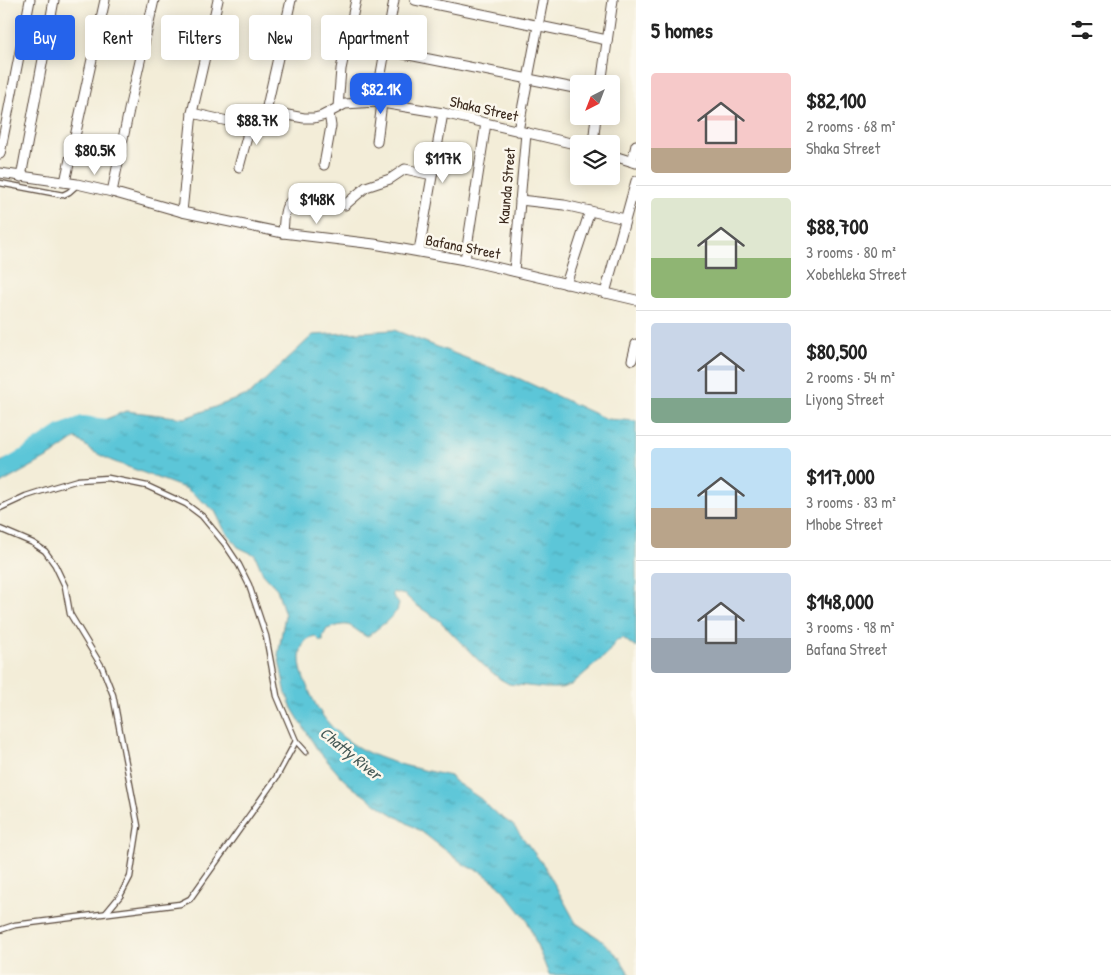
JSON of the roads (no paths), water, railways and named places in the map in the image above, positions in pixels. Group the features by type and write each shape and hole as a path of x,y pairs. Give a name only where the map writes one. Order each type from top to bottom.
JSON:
{"street":[{"path":"0,154 30,0"},
{"path":"21,177 54,0"},
{"path":"65,182 105,0"},
{"path":"112,192 154,0"},
{"path":"182,212 192,113 218,0"},
{"path":"192,113 232,122 247,121 266,111 291,0"},
{"path":"338,106 341,69 356,0"},
{"path":"391,15 394,0"},
{"path":"415,0 607,40"},
{"name":"Kaunda Street","path":"514,271 520,200 522,132 528,78 543,0"},
{"path":"602,75 613,0"},
{"path":"427,58 570,87"},
{"path":"377,142 383,60"},
{"name":"Shaka Street","path":"266,111 304,118 322,116 338,106 356,102 379,102 486,123 570,143"},
{"path":"324,165 330,126 328,113"},
{"path":"419,251 443,114"},
{"path":"239,167 247,137 247,121"},
{"path":"465,260 486,123"},
{"path":"620,158 634,162 636,145"},
{"path":"345,205 366,187 390,179 405,170 432,175"},
{"name":"Bafana Street","path":"0,173 77,184 182,212 283,233 419,251 465,260 636,300"},
{"path":"605,293 636,181"},
{"path":"283,233 285,210 289,202 298,197 306,196"},
{"path":"520,200 564,206 626,219"},
{"path":"566,284 590,211"},
{"path":"632,360 636,344"}],"lane":[{"path":"0,183 63,195 77,184"},
{"path":"0,508 26,496 78,480 108,478 147,486 186,504 202,516 226,544 249,586 266,636 277,696 296,742 306,752"},
{"path":"0,529 33,543 45,551 55,565 65,586 70,614 102,667 113,695 138,826 130,877 120,896 106,913"},
{"path":"0,930 15,925 180,904 190,899 276,778 296,742"}],"water":[{"path":"394,330 520,379 606,419 636,421 636,648 623,638 617,640 607,654 571,685 561,688 509,684 482,664 439,620 416,605 405,595 393,592 393,596 399,604 397,611 367,637 352,627 341,625 327,629 323,636 323,641 320,641 315,636 305,641 300,655 300,664 304,677 322,715 336,731 352,744 388,760 450,776 513,825 545,867 576,923 600,939 619,957 630,975 549,975 527,920 499,885 480,871 466,866 422,832 384,809 342,778 317,749 293,710 286,694 278,655 285,615 277,589 263,574 255,555 238,547 224,529 215,511 187,489 112,461 92,451 76,438 52,455 0,484 0,462 126,411 185,418 250,394 313,335"}],"waterway":[{"name":"Chatty River","path":"0,472 61,433 83,424 113,428"}]}
